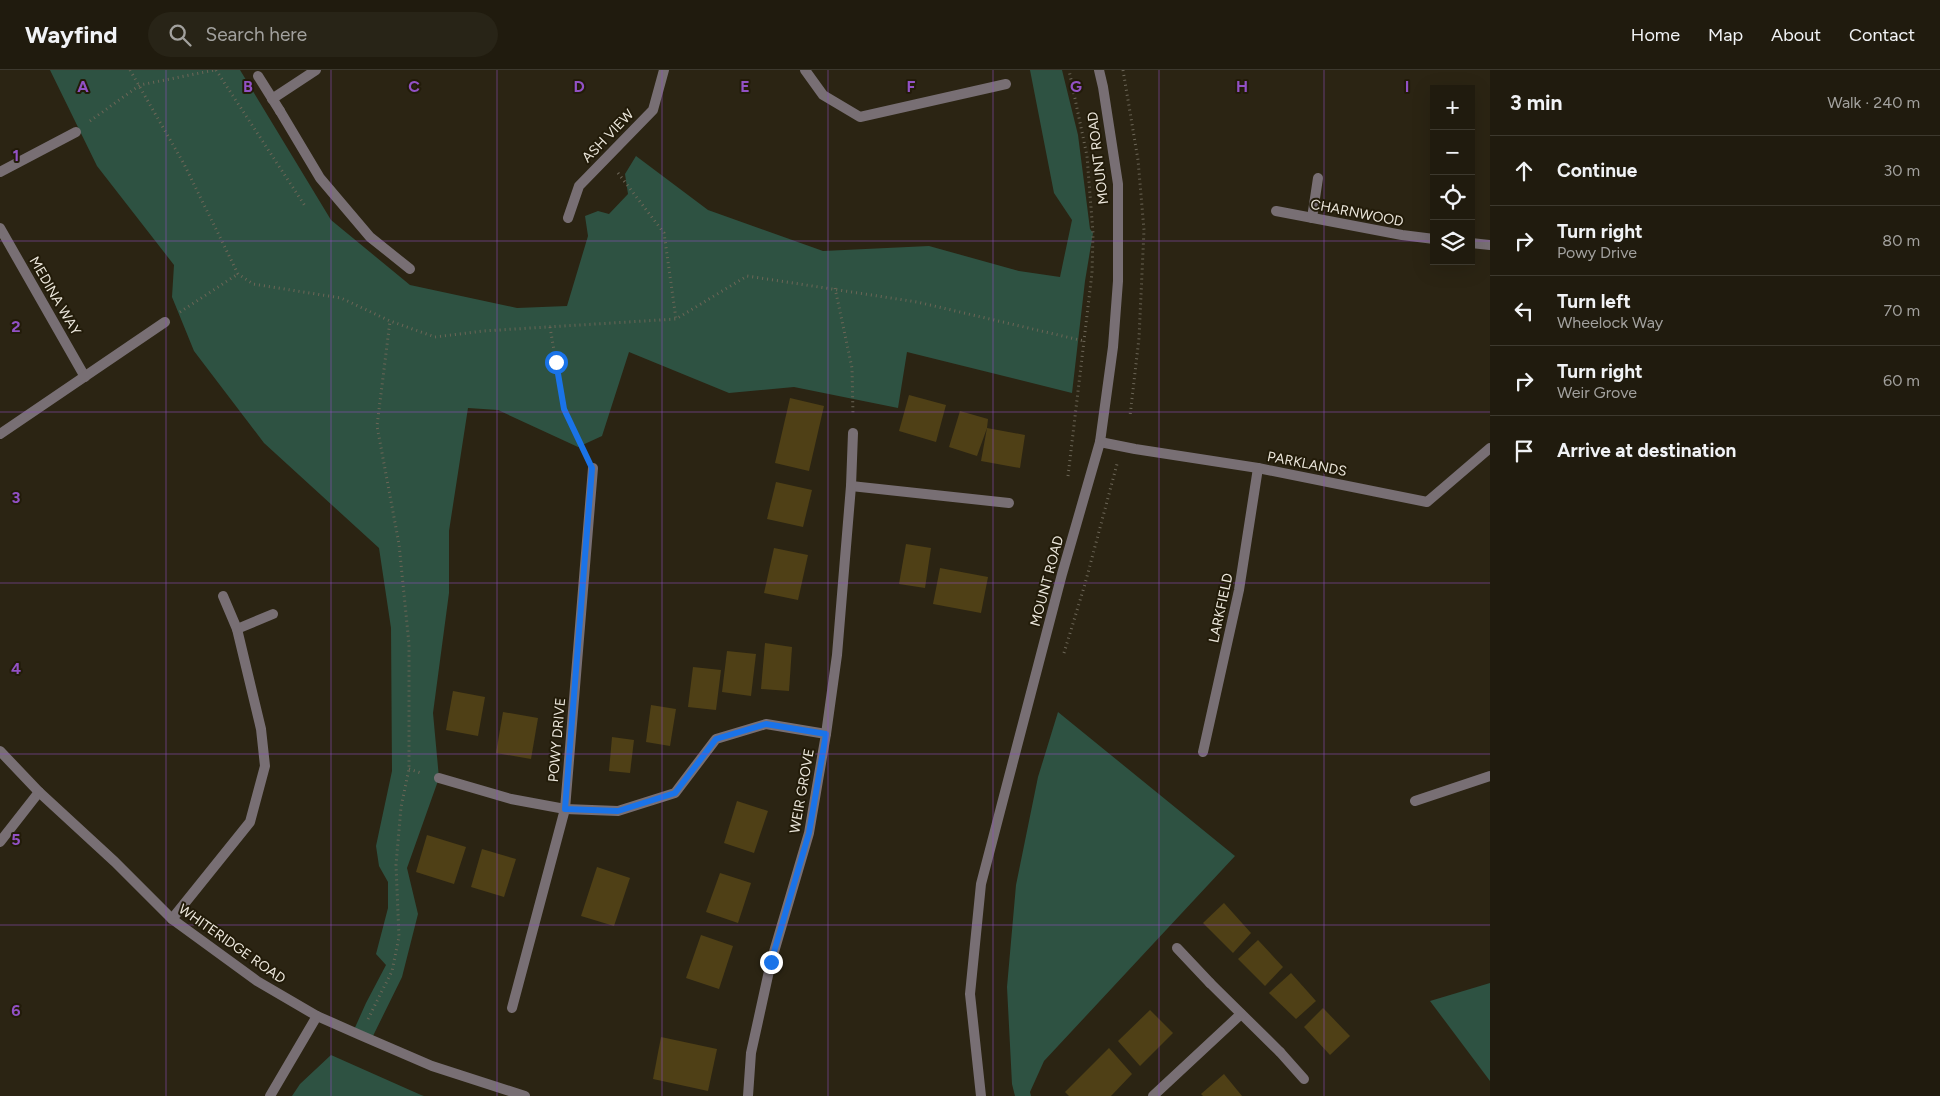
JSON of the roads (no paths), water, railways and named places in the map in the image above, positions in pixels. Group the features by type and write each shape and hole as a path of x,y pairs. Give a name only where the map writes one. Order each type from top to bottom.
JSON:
{"street":[{"path":"272,99 316,70"},
{"name":"ASH VIEW","path":"568,218 579,186 652,110 664,70"},
{"path":"805,70 823,95 860,117 1006,84"},
{"name":"MOUNT ROAD","path":"981,1096 970,994 981,884 1062,574 1100,442 1113,347 1118,281 1118,184 1099,70"},
{"path":"258,76 320,178 370,237 410,269"},
{"path":"0,172 76,132"},
{"path":"1312,218 1318,178"},
{"name":"CHARNWOOD","path":"1276,211 1430,238"},
{"name":"MEDINA WAY","path":"0,228 85,378"},
{"path":"1475,243 1490,245"},
{"path":"0,434 85,378 164,322"},
{"name":"WEIR GROVE","path":"748,1096 751,1053 771,962 809,833 826,734 837,655 851,486 853,434"},
{"name":"PARKLANDS","path":"1100,442 1135,450 1258,468 1427,502 1490,448"},
{"name":"POWY DRIVE","path":"512,1008 565,809 592,468"},
{"name":"LARKFIELD","path":"1203,752 1239,590 1258,468"},
{"path":"851,486 1009,503"},
{"path":"172,919 250,822 264,766 261,729 237,629 224,596"},
{"path":"237,629 273,614"},
{"path":"439,778 511,800 565,809 618,811 675,793 716,739 766,724 826,734"},
{"name":"WHITERIDGE ROAD","path":"0,751 39,792 115,862 172,919 256,981 317,1016 432,1066 525,1096"},
{"path":"1415,801 1490,776"},
{"path":"0,842 39,792"},
{"path":"1178,948 1304,1079"},
{"path":"1153,1096 1241,1014"},
{"path":"270,1096 317,1016"}]}
